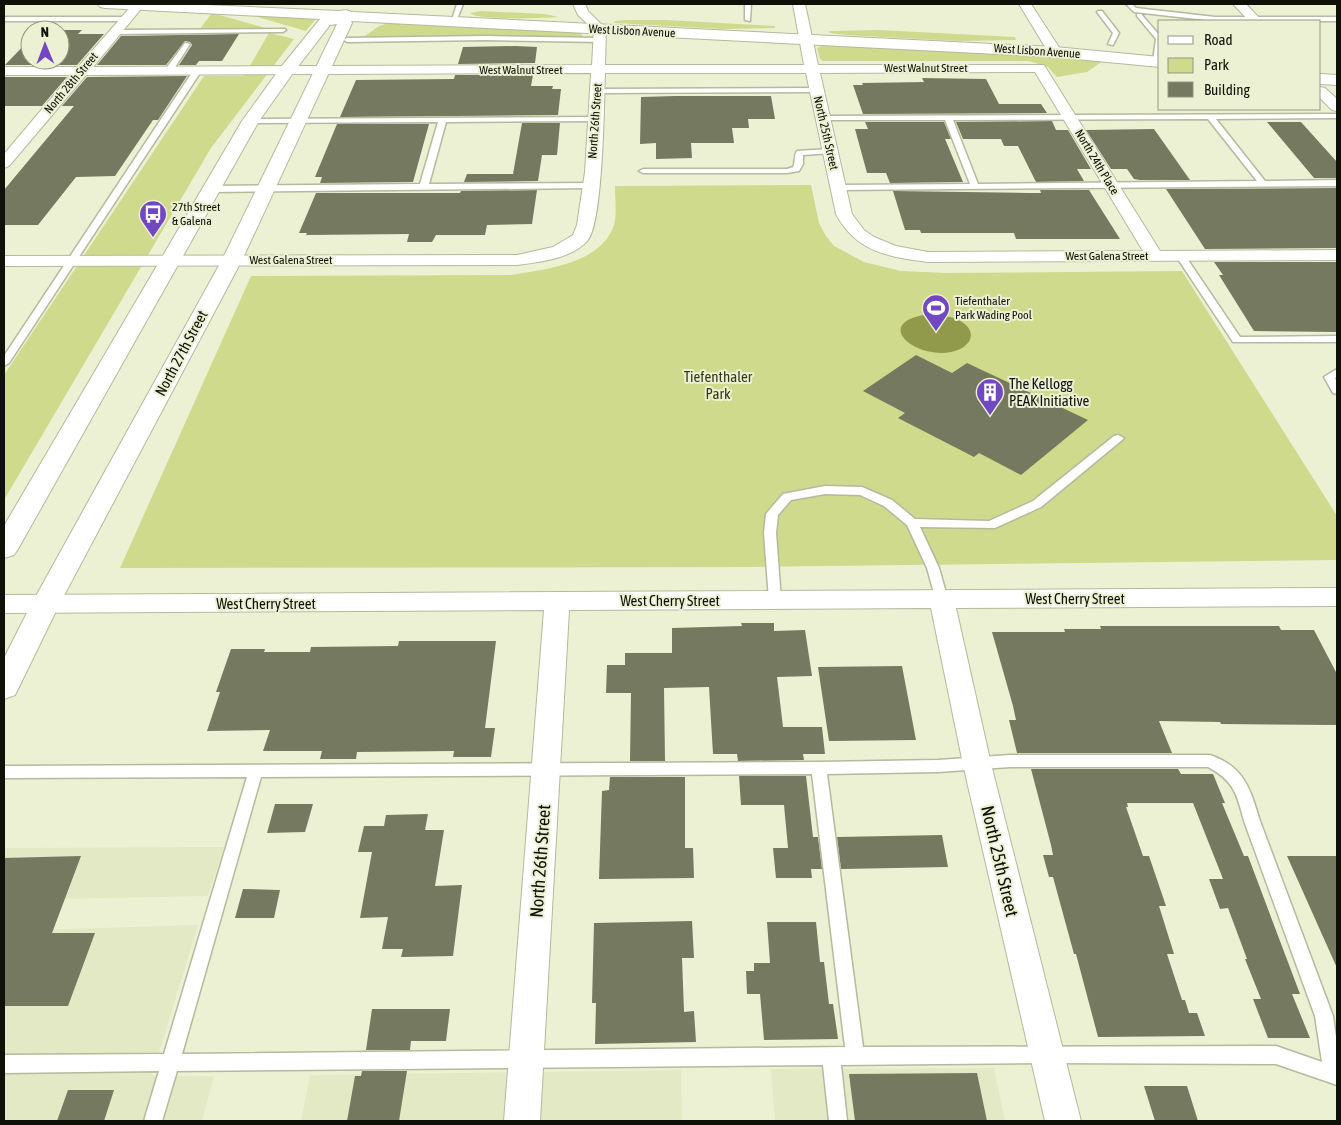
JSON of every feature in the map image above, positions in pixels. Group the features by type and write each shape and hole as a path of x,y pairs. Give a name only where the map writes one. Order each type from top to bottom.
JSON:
{"main road":[{"name":"West Lisbon Avenue","path":"104,4 220,10 339,8 392,19 600,34 806,40 1158,56"},
{"path":"443,5 478,7"},
{"path":"4,549 251,121 287,70 325,22 339,8 361,10 446,10 459,5"},
{"name":"North 27th Street","path":"4,686 45,605 232,260 345,23 339,8"},
{"name":"West Lisbon Avenue","path":"576,9 605,13"},
{"path":"220,10 304,38 306,41 305,48"},
{"path":"333,50 375,22 392,19"},
{"path":"743,20 766,21"},
{"path":"785,22 810,23"},
{"name":"West Lisbon Avenue","path":"1027,36 1111,44 1158,56"},
{"path":"1321,65 1337,66"},
{"path":"1321,79 1337,80"}],"street":[{"name":"North 25th Street","path":"799,4 810,23 806,40 822,118 848,224 861,237 879,246"},
{"path":"1025,4 1055,52"},
{"path":"1239,4 1255,20"},
{"name":"North 28th Street","path":"4,162 138,5"},
{"path":"576,9 600,34"},
{"name":"North 26th Street","path":"575,242 582,236 585,229 591,185 600,34"},
{"name":"West Walnut Street","path":"4,71 1039,68"},
{"name":"North 24th Place","path":"1039,68 1154,256"},
{"path":"1321,92 1337,107"},
{"name":"West Galena Street","path":"4,261 517,260 546,254 575,242"},
{"name":"West Galena Street","path":"879,246 896,252 928,257 1337,254"},
{"name":"West Cherry Street","path":"4,604 1337,597"},
{"name":"North 25th Street","path":"942,600 977,764 1062,1121"},
{"name":"North 26th Street","path":"522,1121 557,601"}],"lane":[{"path":"743,20 749,12 748,4"},
{"path":"1129,4 1134,10 1215,19 1337,19"},
{"path":"453,22 459,5"},
{"path":"1100,12 1116,33 1111,44"},
{"path":"1139,15 1158,38"},
{"path":"4,19 126,19"},
{"path":"4,28 13,19"},
{"path":"115,32 283,30"},
{"path":"347,40 600,34"},
{"path":"168,70 187,44"},
{"path":"4,363 198,70"},
{"path":"598,91 816,90"},
{"path":"1210,116 1263,184"},
{"path":"822,118 1337,116"},
{"path":"948,117 975,187"},
{"path":"251,121 596,119"},
{"path":"424,186 443,120"},
{"path":"643,172 787,171 796,169 799,164 798,157 800,153 830,152"},
{"path":"839,188 1337,183"},
{"path":"212,189 591,185"},
{"path":"1181,256 1237,340 1337,339"},
{"path":"1337,372 1329,377 1337,391"},
{"path":"912,523 991,525 1037,504 1118,438"},
{"path":"775,600 770,533 772,514 787,497 825,490 862,492 888,503 912,523 933,568 942,600"},
{"path":"4,772 819,768 977,764 1010,761 1210,761 1229,771 1243,789 1252,822 1324,1016 1335,1075 1276,1056 1046,1054 4,1064"},
{"path":"819,768 855,1056"},
{"path":"153,1121 256,770"},
{"path":"831,1056 838,1121"}],"shaded area":[{"name":"Tiefenthaler Park Wading Pool","path":"929,314 942,315 962,322 970,331 970,340 957,350 937,353 912,345 904,339 901,331 903,324 912,318"},
{"path":"224,847 208,896 4,900 4,848"},
{"path":"198,925 152,1076 214,1076 202,1121 4,1121 4,931"},
{"path":"994,1068 1005,1121 775,1121 771,1069"},
{"path":"681,1070 682,1121 301,1121 310,1075"}],"green space":[{"path":"481,11 544,14 559,17 498,18 476,16 470,13"},
{"path":"212,13 269,29 199,30"},
{"path":"254,16 311,18 315,20 306,31"},
{"path":"667,20 775,26 775,28 722,29 614,23 615,21"},
{"path":"389,23 579,32 584,37 362,38 379,26"},
{"path":"879,30 1015,37 1016,40 958,41 846,35 830,33 829,31"},
{"path":"269,33 294,39 211,148 4,500 4,375 204,76 244,76"},
{"path":"827,44 1034,55 1103,61 1087,72 1057,77 1048,67 1029,61 823,61 820,59 817,48"},
{"name":"Tiefenthaler Park","path":"811,185 819,223 834,246 864,262 901,271 947,273 1182,271 1337,516 1337,560 750,567 120,568 251,276 511,275 556,267 585,256 597,248 607,238 614,225 616,211 615,186"}],"building":[{"path":"70,30 82,30 78,34 104,34 77,65 70,65"},
{"path":"239,34 222,61 199,61 196,65 179,65 192,45 190,42 185,41 166,65 97,65 121,36"},
{"path":"463,47 537,47 535,63 458,64"},
{"path":"20,49 20,65 5,65"},
{"path":"455,75 533,75 531,86 553,86 552,89 561,89 558,115 340,117 356,80 454,79"},
{"path":"187,76 158,120 153,120 115,176 76,177 38,225 4,225 4,190 74,106 62,106 87,77"},
{"path":"4,77 67,77 42,106 4,106"},
{"path":"922,78 986,79 999,104 1041,104 1047,113 863,114 853,85 863,85 862,83 924,82"},
{"path":"771,96 775,119 748,119 749,128 732,128 734,143 691,143 692,158 656,159 656,143 640,144 641,97"},
{"path":"1052,121 1056,130 1068,130 1091,169 1077,169 1084,181 1036,182 1018,146 1004,146 1001,139 963,139 956,122"},
{"path":"865,122 944,122 951,139 945,139 963,182 890,183 886,173 867,173 855,129 868,129"},
{"path":"1267,122 1301,122 1337,162 1337,178 1314,178"},
{"path":"522,123 560,123 557,155 542,155 538,181 464,182 467,174 513,174"},
{"path":"337,124 429,124 413,182 320,183 322,177 315,177"},
{"path":"1154,129 1190,180 1140,180 1134,179 1127,169 1111,169 1086,130"},
{"path":"1337,188 1337,248 1205,249 1166,189"},
{"path":"537,190 532,224 487,225 485,235 436,235 432,242 407,242 409,234 306,235 307,233 299,233 316,193 460,193 461,191"},
{"path":"1040,190 1089,190 1120,239 1016,239 1014,233 921,233 920,230 905,230 893,191 1041,193"},
{"path":"1214,262 1337,262 1337,332 1254,331 1219,275 1223,275"},
{"name":"The Kellogg PEAK Initiative","path":"916,355 952,373 967,363 1088,420 1021,475 979,453 974,457 898,418 905,413 863,391"},
{"path":"741,623 774,623 774,631 805,630 812,676 777,677 783,727 822,727 825,754 803,754 804,760 738,761 737,754 713,754 709,687 664,688 665,761 630,761 631,693 606,693 607,665 625,665 625,653 672,653 672,628 742,626"},
{"path":"1100,626 1279,626 1281,630 1314,630 1337,674 1337,725 1221,724 1220,722 1159,721 1172,753 1017,753 1009,720 1016,720 992,632 1065,632 1064,629 1101,629"},
{"path":"399,641 496,641 485,728 495,728 491,757 453,757 454,751 357,752 356,759 320,759 322,751 263,751 270,730 207,731 220,692 216,692 231,649 265,649 264,652 310,652 311,647 398,646"},
{"path":"902,666 916,740 829,741 818,667"},
{"path":"1031,769 1178,769 1181,774 1213,774 1225,803 1222,803 1244,856 1248,856 1300,994 1292,994 1310,1038 1268,1038 1253,999 1261,999 1245,959 1247,959 1228,908 1220,909 1209,879 1223,879 1193,803 1127,803 1128,807 1126,807 1143,856 1149,856 1166,906 1159,906 1174,954 1167,954 1182,1000 1185,1000 1189,1013 1197,1013 1205,1036 1098,1037 1053,877 1049,877 1043,855 1053,855"},
{"path":"739,776 806,776 813,837 818,837 822,869 811,869 812,878 776,878 773,848 788,848 784,805 741,805"},
{"path":"610,777 685,777 685,848 693,848 694,878 599,879 602,791 609,790"},
{"path":"275,804 313,804 305,832 267,833"},
{"path":"428,814 425,830 444,830 435,886 462,885 453,956 401,957 403,949 382,949 388,917 360,918 372,852 358,852 364,826 384,826 386,815"},
{"path":"942,835 948,867 841,869 837,837"},
{"path":"81,856 52,933 95,933 68,1006 4,1006 4,858"},
{"path":"1287,856 1337,856 1337,968"},
{"path":"243,889 280,890 274,918 235,918"},
{"path":"692,921 694,958 682,958 684,1012 694,1011 696,1042 595,1044 596,1003 592,1003 594,923"},
{"path":"767,922 816,922 820,962 824,962 829,1004 833,1004 838,1039 764,1040 760,994 747,994 746,971 754,971 754,963 770,963"},
{"path":"372,1009 450,1009 446,1041 411,1041 410,1050 366,1050"},
{"path":"362,1071 407,1071 399,1121 347,1121 355,1076 361,1076"},
{"path":"977,1073 987,1121 855,1121 849,1074"},
{"path":"1144,1086 1187,1086 1198,1121 1155,1121"},
{"path":"68,1090 114,1090 104,1121 57,1121"}],"place":[{"name":"27th Street & Galena","path":"153,238"},
{"name":"Tiefenthaler Park Wading Pool","path":"936,332"},
{"name":"The Kellogg PEAK Initiative","path":"990,416"}]}
